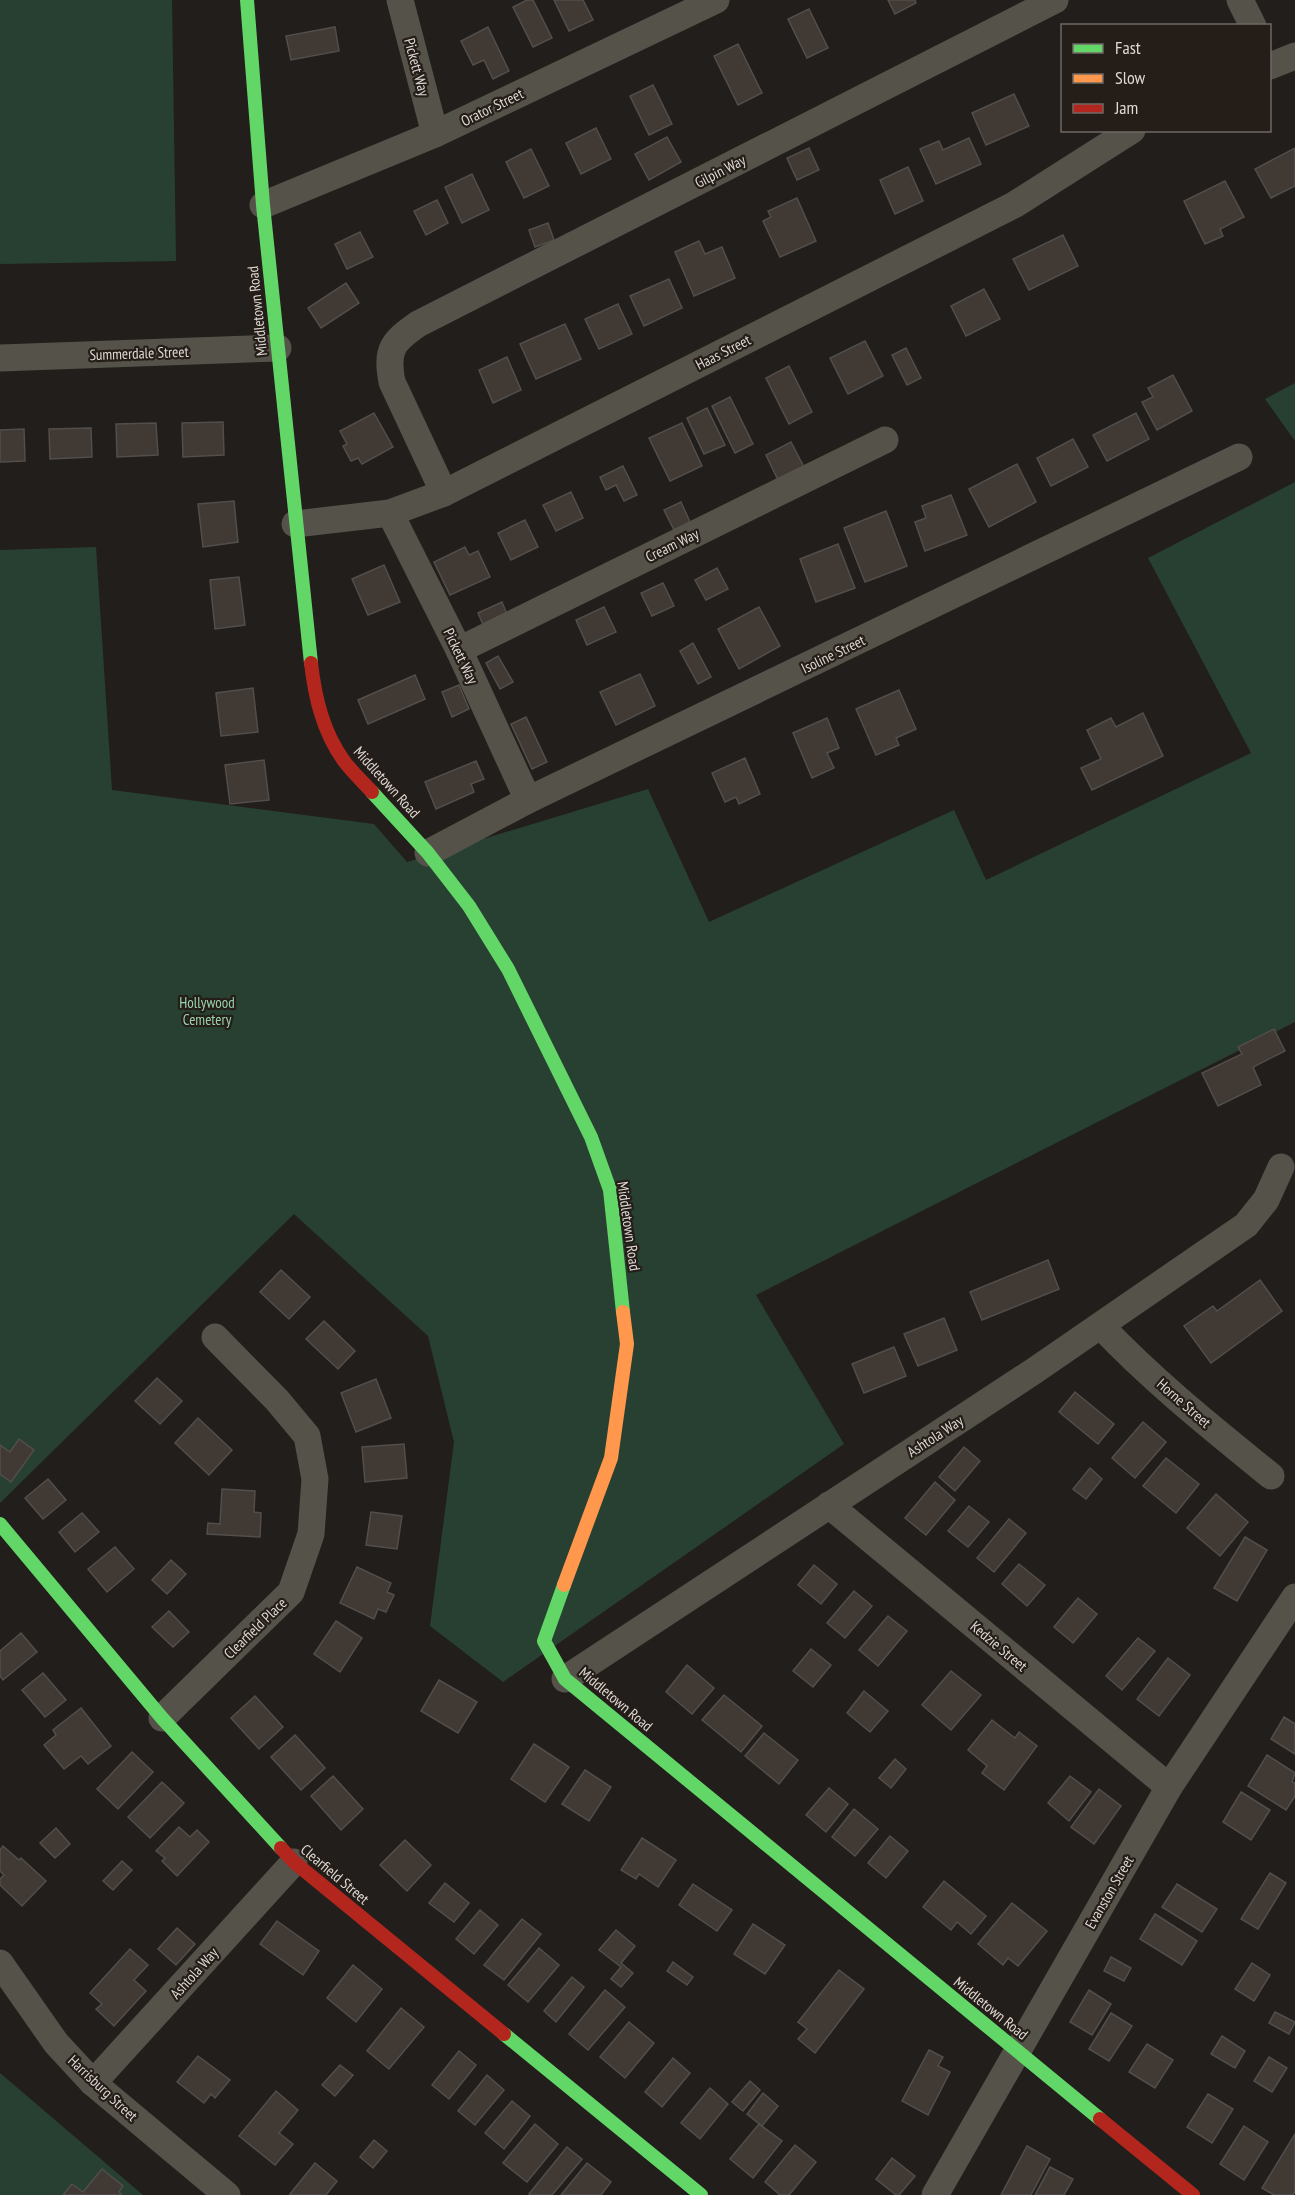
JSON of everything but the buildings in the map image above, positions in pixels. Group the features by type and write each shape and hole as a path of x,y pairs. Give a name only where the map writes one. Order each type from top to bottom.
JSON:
{"street":[{"name":"Middletown Road","path":"246,0 263,205 295,524 313,682 328,733 344,761 428,853 468,906 508,969 591,1137 610,1190 627,1344 611,1458 544,1641 565,1679 1193,2195"},
{"name":"Pickett Way","path":"400,0 435,134"},
{"name":"Orator Street","path":"263,205 435,134 716,0"},
{"name":"Gilpin Way","path":"444,493 392,382 389,363 391,350 398,338 418,324 1055,0"},
{"path":"1240,0 1252,24"},
{"name":"Haas Street","path":"295,524 390,513 444,493 1014,205 1129,132"},
{"name":"Summerdale Street","path":"0,358 278,348"},
{"name":"Cream Way","path":"459,650 885,440"},
{"name":"Isoline Street","path":"428,853 528,801 1239,457"},
{"name":"Pickett Way","path":"390,513 459,650 528,801"},
{"name":"Ashtola Way","path":"565,1679 1101,1326 1246,1225 1266,1200 1281,1167"},
{"name":"Horne Street","path":"1101,1326 1187,1408 1271,1476"},
{"name":"Clearfield Place","path":"162,1718 291,1592 311,1534 315,1479 307,1436 277,1400 215,1337"},
{"name":"Kedzie Street","path":"829,1505 1169,1787"},
{"name":"Clearfield Street","path":"0,1524 162,1718 294,1862 701,2195"},
{"name":"Evanston Street","path":"935,2195 1169,1787 1295,1597"},
{"name":"Ashtola Way","path":"93,2083 294,1862"},
{"name":"Harrisburg Street","path":"0,1963 56,2043 93,2083 227,2195"}],"green space":[{"path":"0,0 172,0 176,261 0,264"},
{"path":"1295,383 1295,441 1265,399"},
{"name":"Hollywood Cemetery","path":"1295,482 1295,1022 756,1295 844,1444 503,1682 430,1626 454,1442 428,1336 294,1214 0,1503 0,550 96,547 112,790 374,824 407,862 648,789 709,922 954,810 986,880 1251,753 1148,558"},
{"path":"0,2073 143,2195 0,2195"}],"traffic: fast":[{"path":"247,0 263,205 311,663"},
{"path":"372,792 428,853 469,906 508,969 591,1137 610,1190 623,1312"},
{"path":"0,1524 162,1718 281,1848"},
{"path":"564,1585 544,1641 565,1679 1100,2119"},
{"path":"504,2034 701,2195"}],"traffic: slow":[{"path":"564,1585 611,1458 627,1344 623,1312"}],"traffic: jam":[{"path":"311,663 325,726 347,765 372,792"},
{"path":"281,1848 294,1862 504,2034"},
{"path":"1100,2119 1193,2195"}]}
